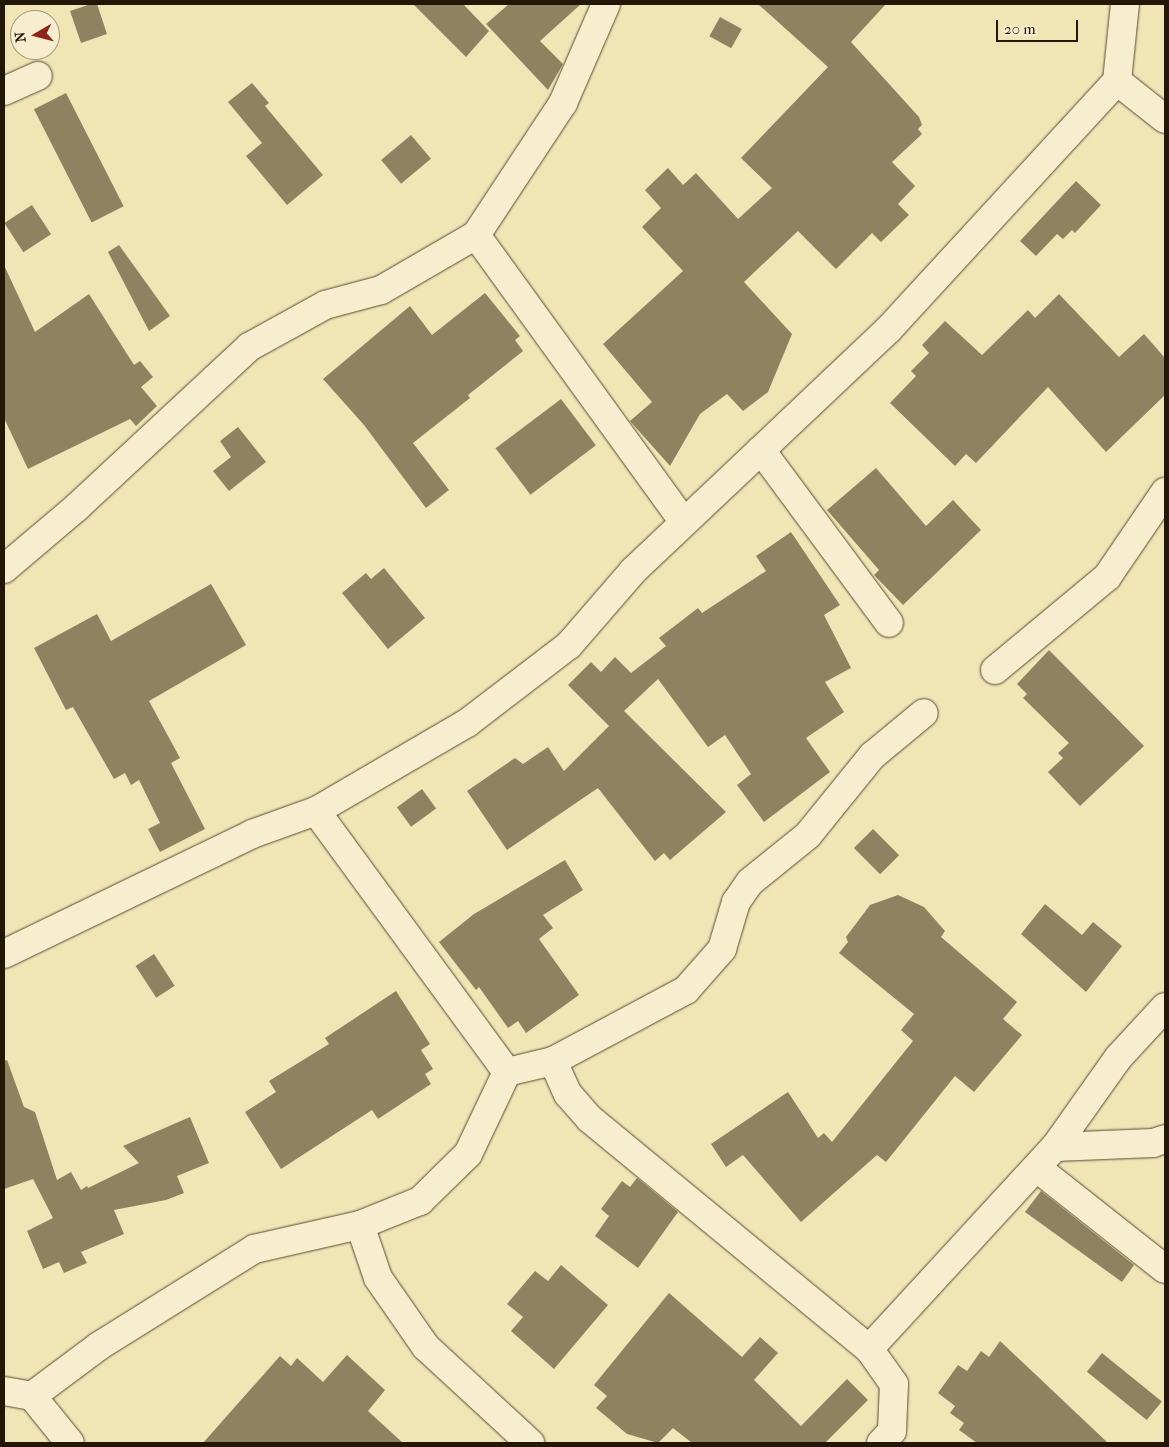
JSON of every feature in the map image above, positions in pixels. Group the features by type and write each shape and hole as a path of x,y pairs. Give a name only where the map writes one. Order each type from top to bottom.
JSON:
{"street":[{"path":"4,569 77,507 249,347 325,305 381,290 476,235 563,103 606,4"},
{"path":"4,954 228,845 316,811 467,723 561,651 633,571 888,330 1117,81 1125,4"},
{"path":"4,91 38,76"},
{"path":"1117,81 1165,118"},
{"path":"476,235 684,522"},
{"path":"761,450 889,623"},
{"path":"995,670 1107,577 1165,492"},
{"path":"507,1072 553,1061 686,990 722,949 736,902 750,882 808,835 872,756 924,713"},
{"path":"316,811 507,1072"},
{"path":"869,1349 1056,1147 1118,1058 1165,1007"},
{"path":"553,1061 568,1094 590,1119 869,1349 894,1384 892,1439"},
{"path":"32,1396 99,1346 254,1249 360,1225 420,1201 468,1154 507,1072"},
{"path":"1056,1147 1153,1143 1165,1139"},
{"path":"1037,1168 1165,1269"},
{"path":"360,1225 378,1278 426,1347 530,1443"},
{"path":"4,1391 32,1396 70,1443"}],"building":[{"path":"91,4 97,4 107,34 81,43 70,11"},
{"path":"413,4 463,4 489,31 466,57"},
{"path":"509,4 581,4 540,41 563,64 548,90 486,24"},
{"path":"758,4 886,4 851,42 919,117 922,125 918,129 922,134 892,162 915,186 898,204 909,215 881,242 872,233 836,269 798,231 744,282 792,334 768,392 743,411 727,394 700,414 670,466 630,421 652,402 603,344 683,271 642,227 661,208 645,190 668,168 683,185 696,173 738,219 772,188 741,158 828,67"},
{"path":"720,17 742,29 731,48 709,36"},
{"path":"252,83 269,103 265,106 323,175 287,205 246,156 262,143 228,102"},
{"path":"66,93 124,206 92,223 34,109"},
{"path":"411,135 431,159 401,184 381,160"},
{"path":"1076,181 1101,205 1075,233 1072,230 1063,239 1057,234 1036,256 1020,241"},
{"path":"32,205 51,234 23,252 4,223"},
{"path":"119,245 170,316 149,331 108,252"},
{"path":"4,265 35,332 89,294 134,365 140,361 153,377 141,387 157,406 136,426 130,419 28,469 4,418"},
{"path":"485,293 520,336 515,340 523,351 468,395 470,398 413,443 449,490 426,508 364,425 323,379 410,306 432,335"},
{"path":"1059,294 1119,357 1144,334 1165,358 1165,395 1106,452 1048,387 976,463 966,454 955,466 890,403 916,376 911,371 929,353 922,345 945,321 982,355 1028,310 1035,318"},
{"path":"561,399 596,445 530,495 496,448"},
{"path":"238,427 266,462 229,491 213,471 231,457 220,441"},
{"path":"876,468 926,526 953,500 981,530 903,605 874,575 879,570 827,510"},
{"path":"791,532 840,605 824,615 851,668 825,682 844,712 806,738 830,772 764,822 737,785 751,774 725,735 708,747 658,679 624,711 726,812 670,860 664,853 655,861 598,788 507,850 467,791 515,758 523,764 548,747 564,771 609,726 568,685 591,662 601,672 615,657 631,673 666,646 659,638 698,608 702,613 766,571 756,556"},
{"path":"384,568 425,618 388,649 342,593 366,573 371,579"},
{"path":"211,584 246,645 149,701 180,758 171,763 205,829 160,852 148,829 160,823 139,780 131,785 125,773 114,779 73,707 66,710 34,648 97,614 111,641"},
{"path":"1049,650 1144,746 1080,806 1048,772 1063,758 1058,753 1069,743 1023,698 1027,694 1017,684"},
{"path":"422,789 436,808 411,827 397,807"},
{"path":"873,829 899,855 880,874 854,848"},
{"path":"565,860 583,890 543,915 553,928 539,939 579,995 526,1033 518,1021 508,1028 479,987 476,990 439,942 474,914"},
{"path":"898,895 924,907 945,931 941,937 1017,1002 1003,1019 1022,1035 974,1092 955,1076 886,1162 877,1155 801,1222 743,1155 726,1167 711,1144 788,1092 818,1138 824,1133 832,1142 913,1041 901,1030 914,1014 839,953 848,942 846,937 870,905"},
{"path":"1045,904 1082,935 1093,922 1122,946 1086,992 1021,934"},
{"path":"154,954 175,986 156,998 136,966"},
{"path":"396,991 430,1044 421,1050 433,1069 425,1074 431,1084 378,1119 372,1110 281,1169 245,1112 276,1092 269,1081 329,1044 325,1038"},
{"path":"7,1060 24,1107 35,1112 57,1180 71,1172 81,1190 87,1186 88,1188 139,1163 123,1146 190,1117 209,1163 177,1176 184,1193 166,1200 114,1210 124,1234 81,1252 87,1263 64,1273 59,1262 43,1269 27,1231 53,1218 33,1179 4,1189 4,1061"},
{"path":"637,1178 678,1212 638,1268 595,1236 609,1216 601,1209 622,1181 630,1187"},
{"path":"1041,1191 1134,1265 1122,1282 1025,1212"},
{"path":"561,1265 608,1305 554,1369 511,1331 523,1317 507,1304 535,1271 548,1281"},
{"path":"669,1293 742,1357 760,1337 778,1353 754,1380 801,1426 847,1379 868,1400 825,1443 692,1443 673,1428 658,1443 627,1434 596,1408 607,1396 594,1385"},
{"path":"1000,1341 1108,1443 977,1443 959,1430 964,1423 950,1413 955,1406 938,1393 958,1365 967,1371 981,1351 989,1357"},
{"path":"1102,1353 1162,1401 1147,1420 1087,1372"},
{"path":"347,1355 385,1390 368,1411 403,1443 203,1443 280,1356 291,1366 297,1358 323,1382"}]}
